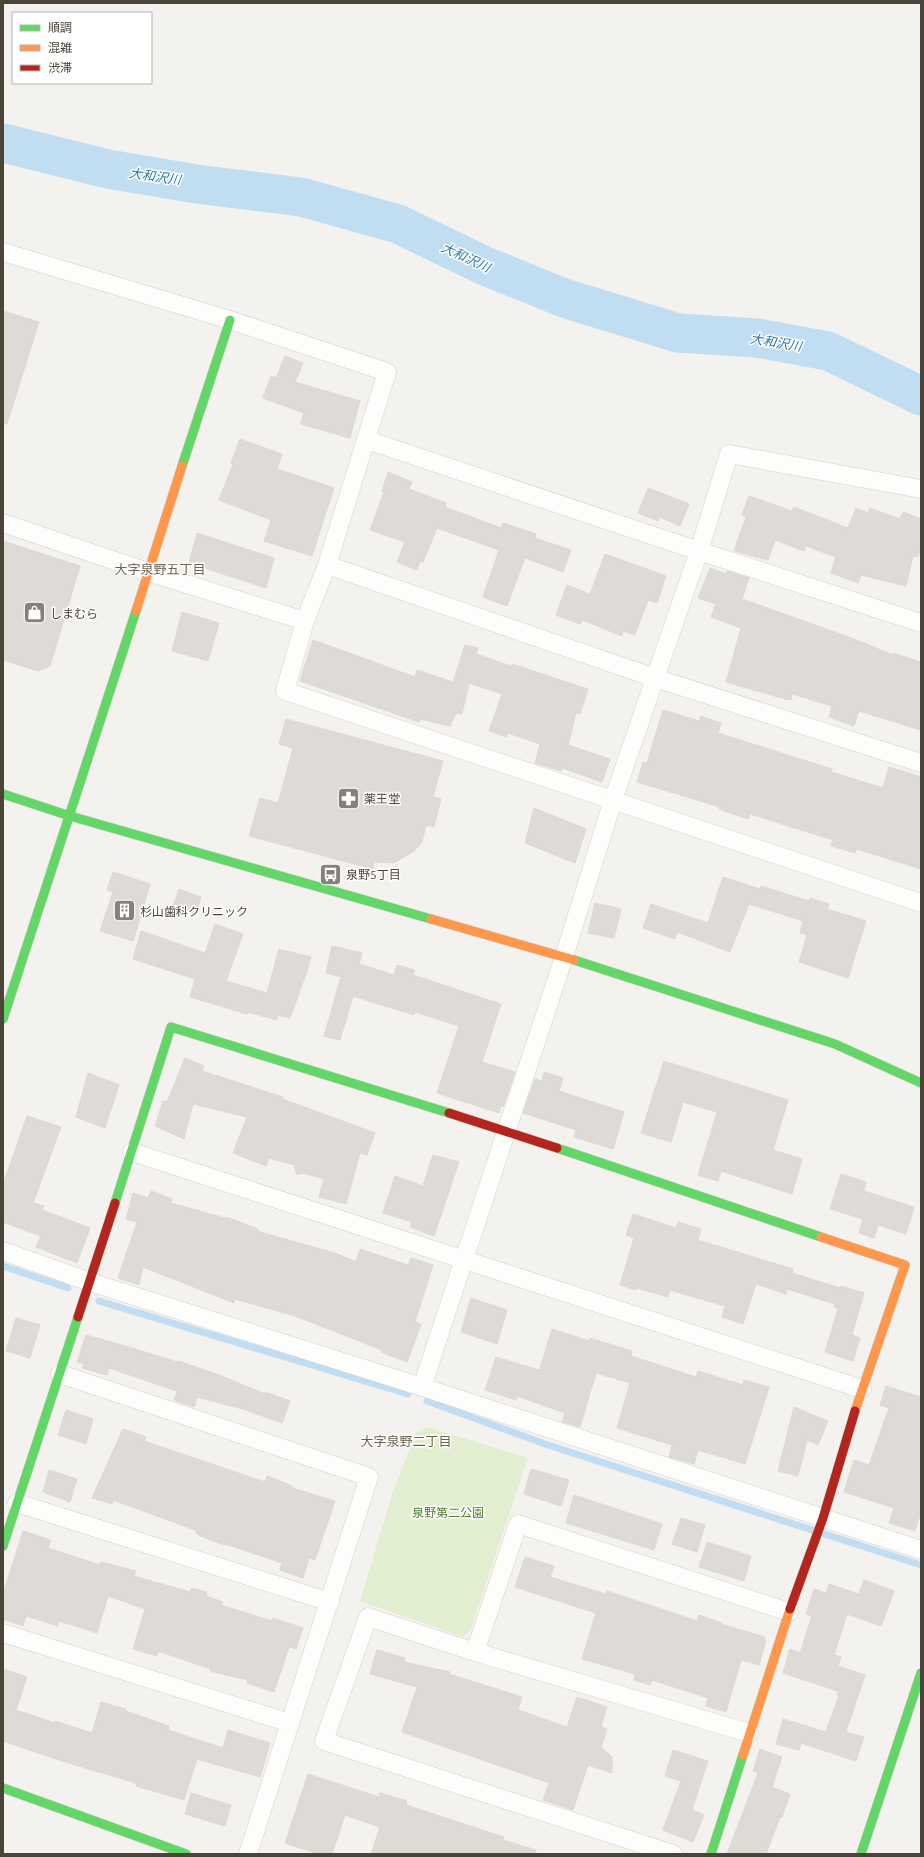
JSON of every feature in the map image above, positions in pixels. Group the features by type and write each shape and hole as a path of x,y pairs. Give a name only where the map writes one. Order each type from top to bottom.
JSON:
{"street":[{"path":"3,252 230,320 387,372 327,565 305,621 285,691 921,903"},
{"path":"3,1018 70,816 230,320"},
{"path":"367,440 698,551 921,623"},
{"path":"422,1387 564,958 613,800 698,551 729,454 921,489"},
{"path":"3,523 148,572 305,621"},
{"path":"327,565 655,678 921,763"},
{"path":"3,794 70,816 564,958 835,1044 921,1083"},
{"path":"3,1546 90,1282 171,1027 506,1131 905,1265 862,1389 823,1518 789,1612 711,1854"},
{"path":"132,1152 862,1389"},
{"path":"3,1251 90,1282 422,1387 921,1550"},
{"path":"60,1374 369,1477 248,1854"},
{"path":"17,1502 330,1602"},
{"path":"475,1652 518,1524 789,1612"},
{"path":"673,1854 324,1741 368,1617 475,1652 749,1733"},
{"path":"3,1633 290,1723"},
{"path":"861,1854 921,1673"},
{"path":"3,1788 186,1854"}],"green space":[{"name":"泉野第二公園","path":"427,1427 528,1458 470,1631 463,1637 360,1601 393,1491 416,1433"}],"building":[{"path":"3,311 39,322 7,424 3,424"},
{"path":"285,356 303,363 295,382 360,401 350,438 301,424 304,413 263,398 271,376 276,378"},
{"path":"240,439 282,454 277,469 334,488 312,556 264,541 271,520 219,500 233,464 231,463"},
{"path":"388,472 412,482 409,489 446,503 445,507 501,528 503,523 536,534 535,538 571,550 563,572 525,558 507,606 483,597 499,550 437,528 423,562 420,561 417,570 397,562 405,542 370,530 384,492 382,491"},
{"path":"648,488 689,504 680,526 660,517 658,521 638,513"},
{"path":"749,496 792,511 794,507 848,528 856,508 868,513 870,508 900,519 903,512 921,519 921,548 918,557 913,556 906,586 861,575 858,583 831,573 836,557 806,546 804,551 775,540 768,560 734,551 746,517 742,515"},
{"path":"197,533 274,558 266,588 189,563"},
{"name":"しまむら","path":"3,541 80,566 50,666 38,671 3,660"},
{"path":"605,554 666,576 657,603 648,600 635,635 623,631 622,636 582,620 580,624 556,615 567,585 590,594"},
{"path":"710,568 726,574 727,571 749,578 742,599 849,637 893,655 893,653 921,662 921,730 859,711 854,726 829,717 832,706 792,694 791,700 785,699 726,682 741,628 711,617 716,604 698,598"},
{"path":"182,612 219,623 208,661 172,651"},
{"path":"313,640 415,677 417,670 453,682 465,645 478,648 476,654 588,689 580,714 576,713 568,745 610,759 602,782 562,768 561,771 535,763 540,744 508,733 506,737 489,731 502,694 469,683 462,714 456,713 450,726 420,719 419,722 300,681"},
{"path":"663,710 699,721 701,716 721,723 718,733 832,769 831,772 883,788 889,767 921,777 921,869 857,849 855,853 831,846 833,840 750,814 748,819 719,809 720,807 637,782 643,762 647,763"},
{"path":"286,719 443,761 433,797 441,799 434,827 426,825 422,842 414,851 394,863 374,862 373,869 249,836 260,798 278,803 293,748 279,744"},
{"path":"534,808 586,829 575,863 525,843"},
{"name":"杉山歯科クリニック","path":"113,872 150,884 133,941 100,931 113,892 107,890"},
{"path":"723,877 760,889 761,886 809,901 810,898 829,904 827,909 866,921 848,978 799,962 807,935 800,933 803,921 749,904 730,952 677,932 675,939 643,928 651,904 708,923"},
{"path":"179,889 201,897 196,914 173,906"},
{"path":"595,903 621,909 614,938 588,933"},
{"path":"215,924 243,934 226,981 267,993 279,949 311,957 290,1018 278,1015 276,1020 248,1012 247,1014 190,997 195,979 133,959 141,931 205,953"},
{"path":"332,946 362,953 359,964 394,975 397,965 415,970 413,975 501,1004 482,1062 515,1072 503,1107 501,1106 499,1113 437,1093 459,1026 415,1012 414,1015 353,996 340,1040 324,1036 341,977 326,973"},
{"path":"185,1058 204,1066 202,1071 283,1097 283,1099 375,1133 367,1155 360,1153 346,1204 319,1197 324,1179 303,1173 297,1175 294,1165 269,1158 266,1166 233,1153 247,1117 193,1104 184,1139 155,1126 163,1101 167,1102"},
{"path":"664,1061 788,1100 773,1150 802,1159 792,1194 721,1171 718,1181 698,1175 717,1112 683,1102 671,1142 641,1133"},
{"path":"544,1072 563,1078 559,1091 624,1112 613,1149 574,1137 576,1130 523,1113 535,1079 542,1081"},
{"path":"88,1073 119,1085 105,1128 76,1117"},
{"path":"27,1116 61,1127 33,1203 44,1206 42,1210 90,1228 77,1263 36,1247 41,1236 3,1222 3,1185"},
{"path":"433,1155 459,1162 434,1236 410,1227 412,1222 383,1213 395,1176 423,1186"},
{"path":"841,1174 866,1182 864,1191 914,1207 906,1234 878,1225 874,1238 859,1233 863,1219 830,1209"},
{"path":"151,1191 172,1199 171,1203 225,1218 226,1217 258,1229 257,1231 338,1254 356,1262 360,1249 408,1265 411,1258 433,1265 415,1322 421,1324 407,1362 381,1352 382,1350 295,1316 235,1299 234,1303 143,1267 139,1285 118,1278 137,1222 126,1219 133,1193 148,1198"},
{"path":"633,1214 676,1228 678,1222 701,1229 698,1240 793,1269 792,1273 840,1288 841,1286 864,1293 852,1335 860,1338 853,1361 825,1352 838,1309 834,1307 835,1304 787,1289 786,1294 756,1284 743,1324 722,1317 725,1306 670,1290 668,1297 637,1288 636,1290 620,1285 634,1238 626,1235"},
{"path":"471,1298 507,1310 497,1344 461,1332"},
{"path":"16,1318 40,1325 30,1358 6,1351"},
{"path":"552,1329 589,1341 590,1338 632,1351 631,1356 696,1377 698,1371 743,1385 744,1380 769,1387 745,1464 698,1450 694,1464 669,1457 672,1445 617,1428 630,1383 596,1373 580,1427 562,1422 565,1413 517,1396 516,1400 485,1390 496,1357 539,1370"},
{"path":"86,1335 177,1362 178,1361 214,1373 265,1394 265,1392 290,1401 282,1423 243,1409 197,1397 194,1407 174,1400 177,1391 109,1368 107,1375 82,1368 84,1363 77,1362"},
{"path":"886,1386 921,1397 921,1512 915,1531 889,1523 894,1508 844,1492 854,1460 869,1465 889,1408 880,1405"},
{"path":"794,1407 828,1421 818,1445 807,1440 798,1476 778,1471"},
{"path":"66,1410 93,1419 86,1444 58,1435"},
{"path":"123,1429 146,1437 144,1441 265,1482 267,1476 292,1486 292,1488 335,1501 315,1560 309,1558 303,1578 280,1570 282,1563 225,1544 224,1545 198,1535 195,1530 113,1500 112,1504 92,1498"},
{"path":"531,1469 569,1480 561,1506 524,1494"},
{"path":"49,1470 77,1479 70,1502 43,1492"},
{"path":"574,1495 662,1524 654,1550 566,1523"},
{"path":"681,1518 705,1525 697,1552 672,1544"},
{"path":"23,1531 51,1540 48,1548 100,1565 101,1562 136,1571 134,1576 190,1592 191,1588 207,1592 206,1596 223,1602 221,1605 272,1621 273,1618 303,1628 296,1649 289,1647 274,1692 247,1683 248,1680 210,1671 211,1669 158,1651 157,1656 133,1649 145,1609 108,1596 97,1633 59,1621 58,1626 26,1616 23,1626 3,1619 3,1594"},
{"path":"707,1542 751,1556 744,1581 699,1567"},
{"path":"525,1557 554,1566 550,1577 606,1594 607,1591 697,1621 699,1615 722,1623 721,1624 765,1637 764,1640 766,1641 759,1665 741,1660 726,1712 706,1706 708,1698 652,1680 650,1685 634,1680 635,1674 582,1659 596,1613 515,1587"},
{"path":"864,1580 894,1591 881,1626 847,1614 834,1655 841,1657 838,1666 865,1675 846,1732 864,1737 856,1761 801,1743 799,1750 776,1744 783,1719 826,1732 839,1695 837,1695 838,1691 783,1673 790,1649 800,1653 812,1616 806,1614 814,1589 826,1593 829,1584 859,1594"},
{"path":"377,1650 405,1658 404,1662 450,1672 449,1674 522,1697 518,1710 567,1727 577,1697 607,1707 601,1727 607,1729 601,1747 612,1757 612,1773 588,1765 573,1810 543,1800 549,1783 402,1732 417,1687 370,1674"},
{"path":"3,1669 27,1677 16,1710 55,1723 55,1721 92,1733 101,1702 126,1709 126,1711 169,1726 168,1730 223,1748 228,1730 270,1743 260,1777 197,1759 184,1800 136,1786 136,1783 62,1761 3,1741"},
{"path":"760,1749 782,1757 772,1787 790,1794 766,1854 727,1854 758,1773 753,1771"},
{"path":"673,1750 708,1761 692,1810 704,1815 693,1842 663,1830 681,1781 665,1776"},
{"path":"308,1774 379,1797 380,1793 407,1801 406,1805 504,1837 503,1840 536,1850 535,1854 371,1854 380,1827 345,1815 332,1854 318,1854 285,1843"},
{"path":"191,1793 231,1805 225,1826 185,1814"}],"waterway":[{"name":"大和沢川","path":"3,143 108,169 196,184 301,197 398,224 485,266 564,298 678,333 757,338 828,351 921,396"},
{"path":"3,1266 68,1288"},
{"path":"99,1301 408,1394"},
{"path":"427,1401 545,1444 921,1565"}],"traffic: fast":[{"path":"182,466 230,320"},
{"path":"3,1019 136,611"},
{"path":"3,794 70,816 431,919"},
{"path":"574,960 835,1044 921,1083"},
{"path":"115,1203 171,1027 449,1113"},
{"path":"557,1148 821,1237"},
{"path":"3,1546 78,1317"},
{"path":"861,1854 921,1673"},
{"path":"711,1854 743,1755"},
{"path":"3,1788 186,1854"}],"traffic: slow":[{"path":"136,611 182,466"},
{"path":"431,919 574,960"},
{"path":"821,1237 905,1265 855,1411"},
{"path":"743,1755 790,1609"}],"traffic: jam":[{"path":"449,1113 557,1148"},
{"path":"78,1317 115,1203"},
{"path":"790,1609 823,1518 855,1411"}],"place":[{"name":"しまむら","path":"35,613"},
{"name":"薬王堂","path":"349,798"},
{"name":"泉野5丁目","path":"330,874"},
{"name":"杉山歯科クリニック","path":"124,911"}],"district":[{"name":"大字泉野五丁目","path":"160,569"},
{"name":"大字泉野二丁目","path":"406,1441"}]}
